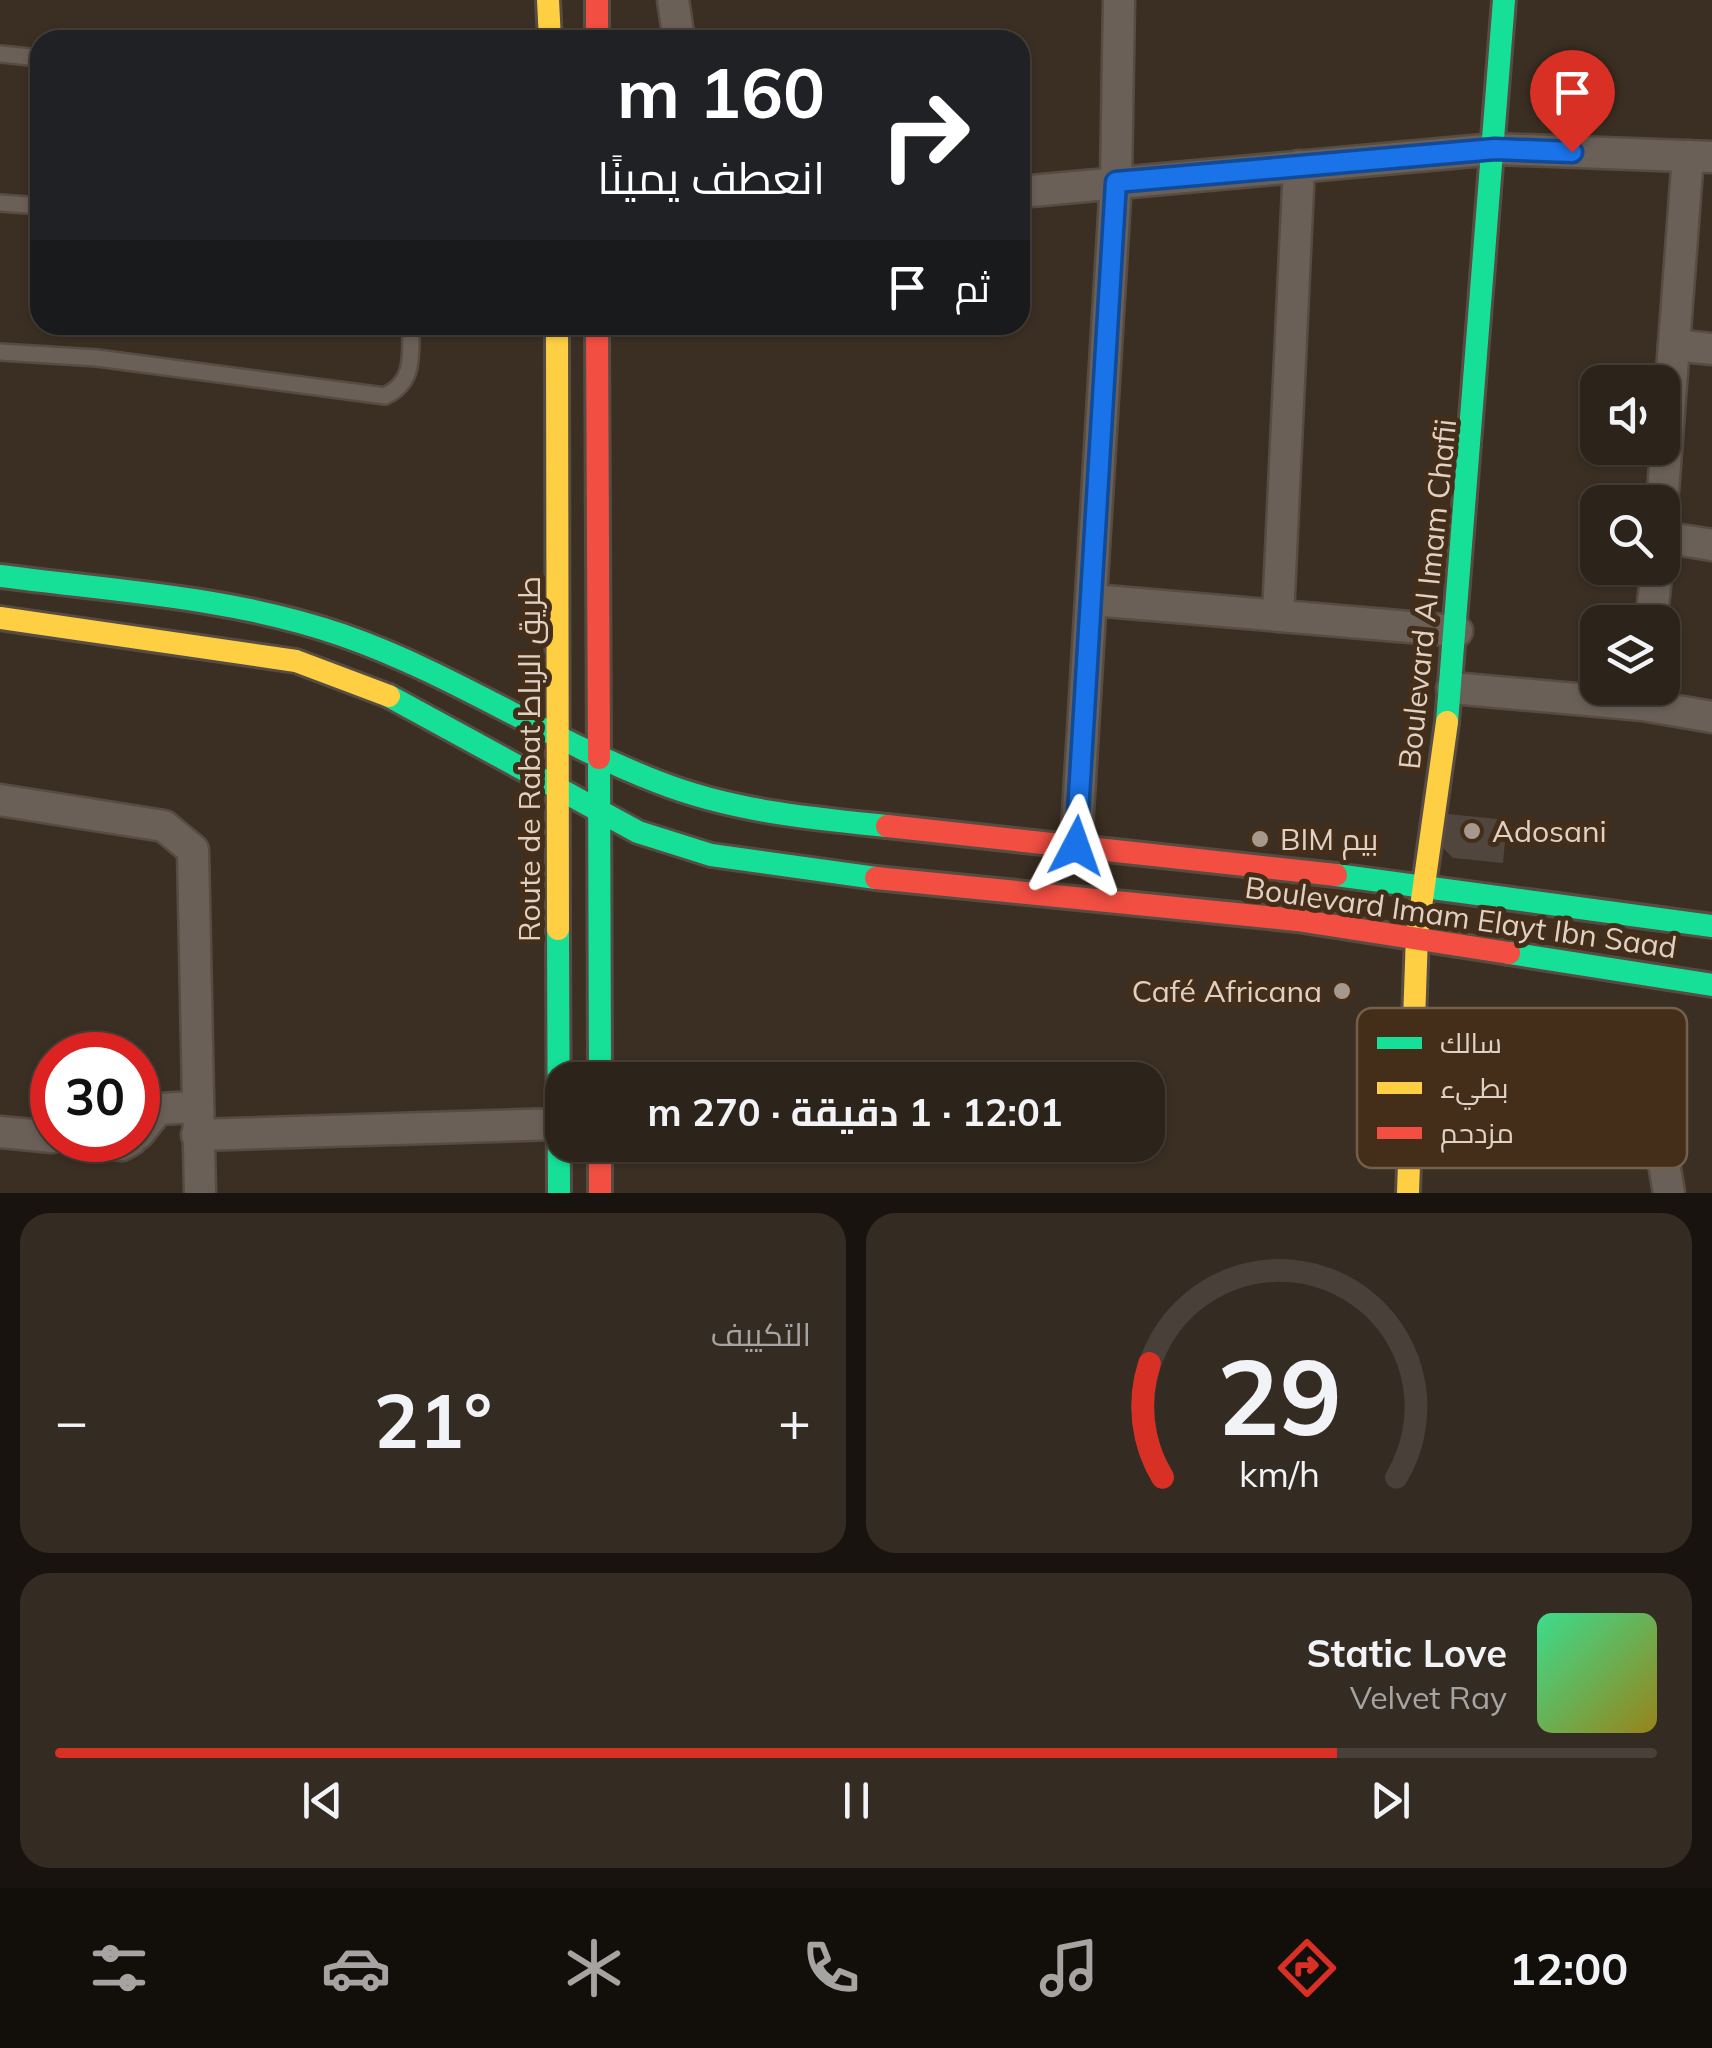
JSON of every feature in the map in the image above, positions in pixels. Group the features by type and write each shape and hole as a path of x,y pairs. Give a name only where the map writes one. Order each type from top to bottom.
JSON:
{"street":[{"path":"548,0 550,30"},
{"path":"596,0 597,30"},
{"path":"673,0 678,30"},
{"path":"1076,846 1116,182 1119,0"},
{"name":"Boulevard Al Imam Chafii","path":"1416,1008 1418,936 1457,632 1504,0"},
{"path":"1030,191 1495,149 1700,156 1674,346 1664,485"},
{"path":"1278,616 1298,166"},
{"name":"Route de Rabat طريق الرباط","path":"556,335 559,1062"},
{"path":"598,335 600,1062"},
{"path":"1674,346 1712,348"},
{"path":"1680,540 1712,545"},
{"name":"Boulevard Imam Elayt Ibn Saad","path":"0,576 310,624 385,652 600,759 710,803 755,812 1424,886 1712,926"},
{"path":"1093,600 1457,632"},
{"name":"Boulevard Imam Elayt Ibn Saad","path":"0,618 296,661 384,693 638,832 750,862 1418,936 1712,985"},
{"path":"1452,688 1580,693"},
{"path":"1672,705 1712,718"},
{"path":"0,800 164,826 193,850 200,1193"},
{"path":"160,1110 197,1121 545,1124"},
{"path":"0,1132 30,1135"},
{"name":"Route de Rabat طريق الرباط","path":"559,1162 559,1193"},
{"path":"600,1162 600,1193"},
{"name":"Boulevard Al Imam Chafii","path":"1408,1193 1409,1168"},
{"path":"1665,1168 1669,1193"}],"lane":[{"path":"0,54 30,57"},
{"path":"0,203 30,205"},
{"path":"0,352 97,358 385,396 400,389 409,376 411,335"}],"building":[{"name":"Adosani","path":"1438,813 1507,820 1503,863 1453,858 1437,842"}],"traffic: fast":[{"path":"1447,722 1504,0"},
{"path":"0,576 173,597 301,622 422,668 578,747 686,792 771,812 887,826"},
{"path":"389,696 638,832 711,855 876,878"},
{"path":"599,758 600,1062"},
{"path":"1336,875 1712,926"},
{"path":"558,929 559,1193"},
{"path":"1509,953 1712,985"}],"traffic: slow":[{"path":"548,0 550,30"},
{"path":"557,335 558,929"},
{"path":"0,618 296,661 389,696"},
{"path":"1414,1008 1417,935 1447,722"},
{"path":"1408,1193 1409,1168"}],"traffic: jam":[{"path":"597,0 597,30"},
{"path":"597,335 599,758"},
{"path":"887,826 1336,875"},
{"path":"876,878 1297,920 1509,953"},
{"path":"600,1162 600,1193"}],"place":[{"name":"Adosani","path":"1472,831"},
{"name":"BIM بيم","path":"1260,839"},
{"name":"Café Africana","path":"1342,991"}],"route":[{"path":"1076,846 1116,182 1495,149 1572,152"}]}
